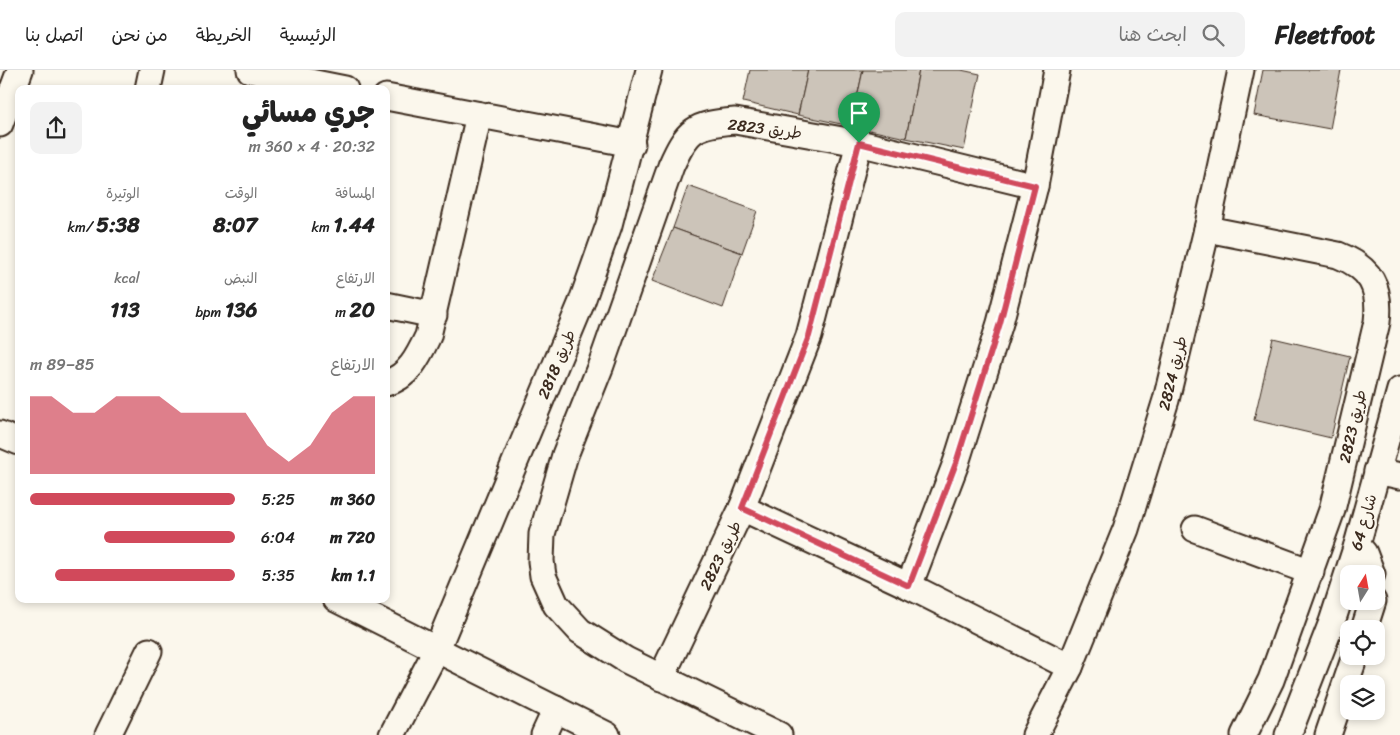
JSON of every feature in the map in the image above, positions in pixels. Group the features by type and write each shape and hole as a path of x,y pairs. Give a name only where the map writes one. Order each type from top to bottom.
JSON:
{"street":[{"path":"0,124 17,70"},
{"path":"149,85 152,70"},
{"path":"250,70 325,85"},
{"name":"طريق 2818","path":"392,735 436,649 581,304 609,225 632,144 649,70"},
{"path":"909,586 956,463 1000,323 1035,186 1057,70"},
{"name":"طريق 2824","path":"1035,735 1070,667 1126,528 1166,400 1207,230 1241,70"},
{"path":"390,98 632,144"},
{"path":"390,381 402,375 412,366 428,336 479,115"},
{"name":"طريق 2823","path":"779,735 626,660 595,652 564,632 547,613 532,582 529,564 530,529 546,485 565,455 601,365 671,166 682,140 697,128 735,121 859,143 1035,186"},
{"name":"طريق 2823","path":"661,678 742,508 809,336 859,143"},
{"name":"طريق 2823","path":"1207,230 1338,255 1354,261 1362,267 1376,288 1379,305 1377,322 1332,510 1271,680 1244,735"},
{"path":"390,306 434,315"},
{"name":"شارع 64","path":"1288,735 1332,622 1357,545 1389,473 1400,390"},
{"path":"0,434 15,440"},
{"path":"742,508 909,586 1070,667"},
{"path":"1195,529 1311,572"},
{"path":"1357,545 1364,553 1369,565"},
{"path":"344,603 436,649 568,721 607,735"},
{"path":"108,735 149,651"},
{"path":"1328,735 1352,665"},
{"path":"544,735 568,721"}],"building":[{"path":"750,70 808,70 798,115 743,102"},
{"path":"808,70 863,70 851,126 798,115"},
{"path":"863,70 919,70 906,138 851,126"},
{"path":"919,70 961,70 980,74 964,150 906,138"},
{"path":"1263,70 1341,70 1330,129 1254,115"},
{"path":"688,186 757,211 742,253 673,228"},
{"path":"673,228 742,253 723,308 652,281"},
{"path":"1273,338 1350,356 1331,438 1254,420"}],"route":[{"path":"859,143 1035,186 1000,323 956,463 909,586 742,508 809,336 859,143"}]}
